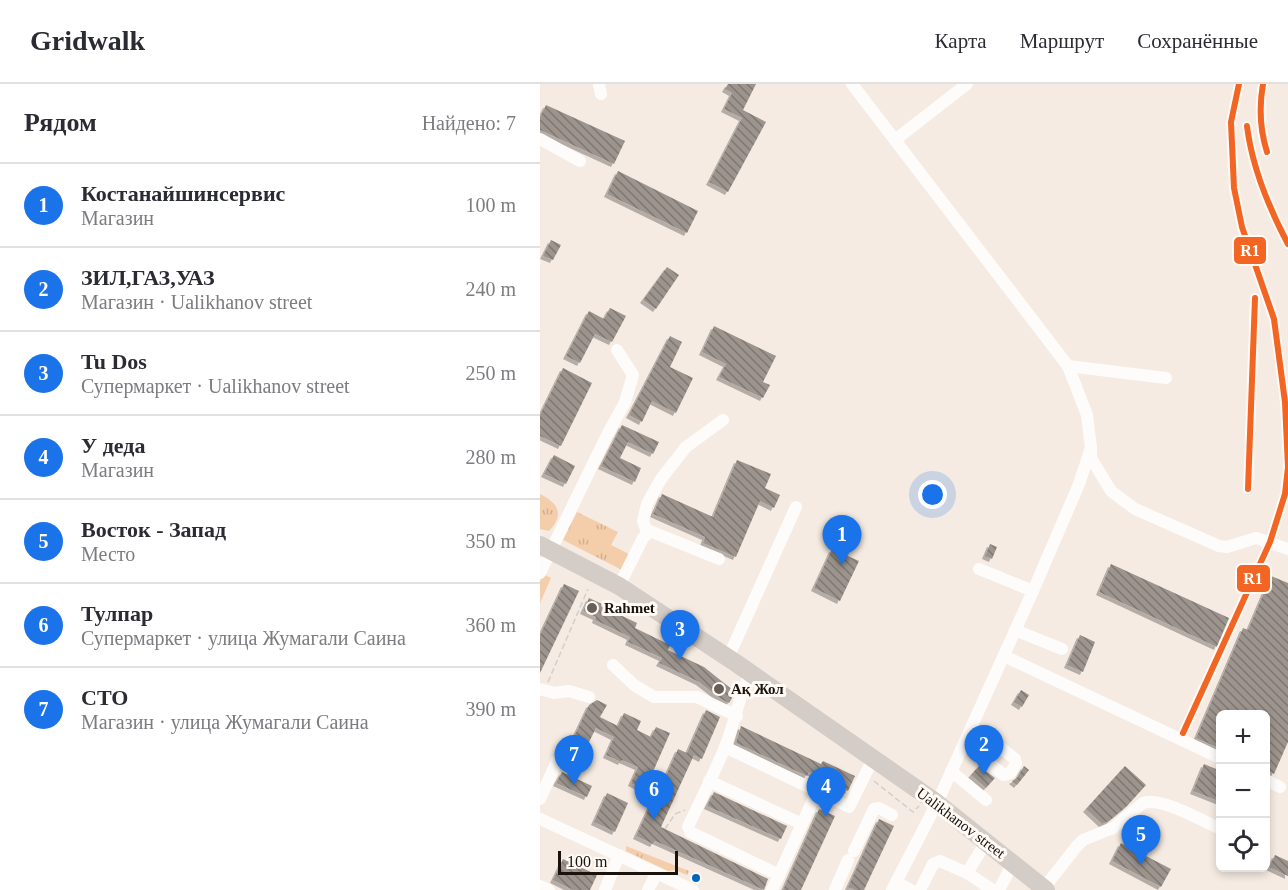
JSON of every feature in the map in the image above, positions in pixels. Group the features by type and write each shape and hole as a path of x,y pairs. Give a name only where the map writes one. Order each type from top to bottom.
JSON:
{"highway":[{"path":"545,548 619,586 751,673"},
{"name":"Ualikhanov street","path":"751,673 869,766 986,842 1045,889"}],"street":[{"path":"852,84 1068,366 1087,415 1091,458 1111,491 1135,509 1219,546 1227,547 1256,538 1288,549"},
{"path":"895,140 967,84"},
{"path":"540,138 580,161"},
{"path":"540,573 545,548 625,402 633,375 617,350"},
{"path":"1068,366 1166,378"},
{"path":"619,586 647,532 643,521 647,504 661,479 686,447 723,420"},
{"path":"911,890 894,886 929,804 951,771 1004,656 1079,484 1091,448"},
{"path":"728,658 796,507"},
{"path":"647,532 656,532 719,559"},
{"path":"979,569 1033,591"},
{"path":"1015,630 1062,649"},
{"path":"1004,656 1216,757"},
{"path":"613,665 634,685 654,697 697,698 737,716"},
{"path":"751,673 745,684 737,716 725,747 689,830 779,875"},
{"path":"541,693 569,691 589,697"},
{"path":"725,747 869,817"},
{"path":"540,799 558,761 572,767"},
{"path":"849,807 869,766"},
{"path":"951,771 986,800"},
{"path":"710,781 802,824"},
{"path":"1270,782 1280,787"},
{"path":"772,890 817,791"},
{"path":"1045,889 1083,840 1113,828 1143,803 1149,801 1161,803 1216,827"},
{"path":"835,890 869,817 876,808 892,815"},
{"path":"540,819 693,890"},
{"path":"967,873 986,842"},
{"path":"605,890 619,855"},
{"path":"920,890 933,864 940,861 967,873 993,890"},
{"path":"999,890 1013,863"},
{"path":"648,890 657,873"},
{"path":"540,886 549,890"}],"path":[{"path":"541,693 588,589"},
{"path":"869,766 913,812 929,804"}],"green space":[{"path":"540,494 551,501 557,509 557,519 549,531 540,529"},
{"path":"577,512 618,532 611,545 629,554 622,570 563,540"},
{"path":"543,574 551,578 540,603 540,581"},
{"path":"626,846 689,871 687,875 675,870 668,871 626,851"}],"building":[{"path":"728,84 756,84 743,110 766,122 728,192 709,182 742,118 724,109 732,93 725,89"},
{"path":"546,105 625,141 614,164 540,130 540,117"},
{"path":"618,171 698,211 687,233 607,194"},
{"path":"551,240 561,245 553,260 543,256"},
{"path":"667,267 679,275 656,309 643,300"},
{"path":"610,308 626,316 612,342 595,334 580,363 566,356 589,311 604,319"},
{"path":"714,326 776,356 763,382 770,385 763,398 719,377 726,364 702,352"},
{"path":"670,336 682,342 670,367 693,378 676,413 652,401 642,422 629,415"},
{"path":"563,368 592,383 561,446 540,436 540,415"},
{"path":"622,425 659,442 653,454 628,442 620,458 641,468 635,482 601,466"},
{"path":"554,455 575,466 566,484 544,474"},
{"path":"737,460 771,474 765,488 780,495 774,508 760,501 736,557 703,543 705,537 653,514 662,494 713,517"},
{"path":"990,544 997,547 992,559 985,556"},
{"path":"832,549 859,561 840,601 814,588"},
{"path":"1111,564 1229,618 1217,647 1099,592"},
{"path":"1271,576 1288,583 1288,742 1274,774 1270,772 1270,710 1216,710 1216,747 1196,738 1243,628 1248,630"},
{"path":"564,584 579,591 540,673 540,635"},
{"path":"589,598 637,623 635,628 670,645 668,650 704,667 734,691 729,703 699,682 659,663 662,658 628,642 630,637 595,620 596,617 583,611"},
{"path":"1080,635 1095,642 1083,672 1067,665"},
{"path":"1021,690 1029,695 1022,707 1014,702"},
{"path":"597,700 607,705 600,717 618,726 624,713 641,721 637,730 651,737 656,727 670,733 645,790 631,783 638,767 606,755 614,737 596,728 587,746 573,739 589,705"},
{"path":"706,710 720,717 702,759 694,755 661,827 768,879 764,890 655,841 653,844 636,836 678,749 687,753"},
{"path":"741,726 821,764 823,761 855,776 848,791 809,772 807,776 736,743"},
{"path":"1204,764 1216,769 1216,800 1193,791"},
{"path":"979,766 995,778 986,788 971,775"},
{"path":"1024,766 1029,770 1017,785 1012,781 1017,778"},
{"path":"1125,766 1146,785 1127,806 1102,824 1086,809"},
{"path":"562,772 592,786 587,797 556,783"},
{"path":"714,792 787,826 781,839 707,806"},
{"path":"607,793 628,803 615,832 594,822"},
{"path":"819,809 835,816 801,890 783,890"},
{"path":"879,819 894,826 864,890 855,890 848,887"},
{"path":"1121,843 1171,869 1161,887 1112,861"},
{"path":"1275,855 1288,861 1288,876 1270,867"},
{"path":"563,859 597,875 590,890 573,890 553,880"}],"transit line":[{"name":"R1","path":"1183,733 1270,542 1285,494 1288,467 1285,402 1274,319 1242,227 1234,188 1231,122 1239,84"},
{"name":"R1","path":"1263,84 1261,118 1267,152"},
{"name":"R1","path":"1247,126 1262,187 1288,244"},
{"name":"R1","path":"1248,489 1255,298"}],"place":[{"name":"Костанайшинсервис","path":"842,565"},
{"name":"Rahmet","path":"592,608"},
{"name":"Tu Dos","path":"680,660"},
{"name":"Ақ Жол","path":"719,689"},
{"name":"ЗИЛ,ГАЗ,УАЗ","path":"984,775"},
{"name":"СТО","path":"574,785"},
{"name":"У деда","path":"826,817"},
{"name":"Тулпар","path":"654,820"},
{"name":"Восток - Запад","path":"1141,865"}]}
